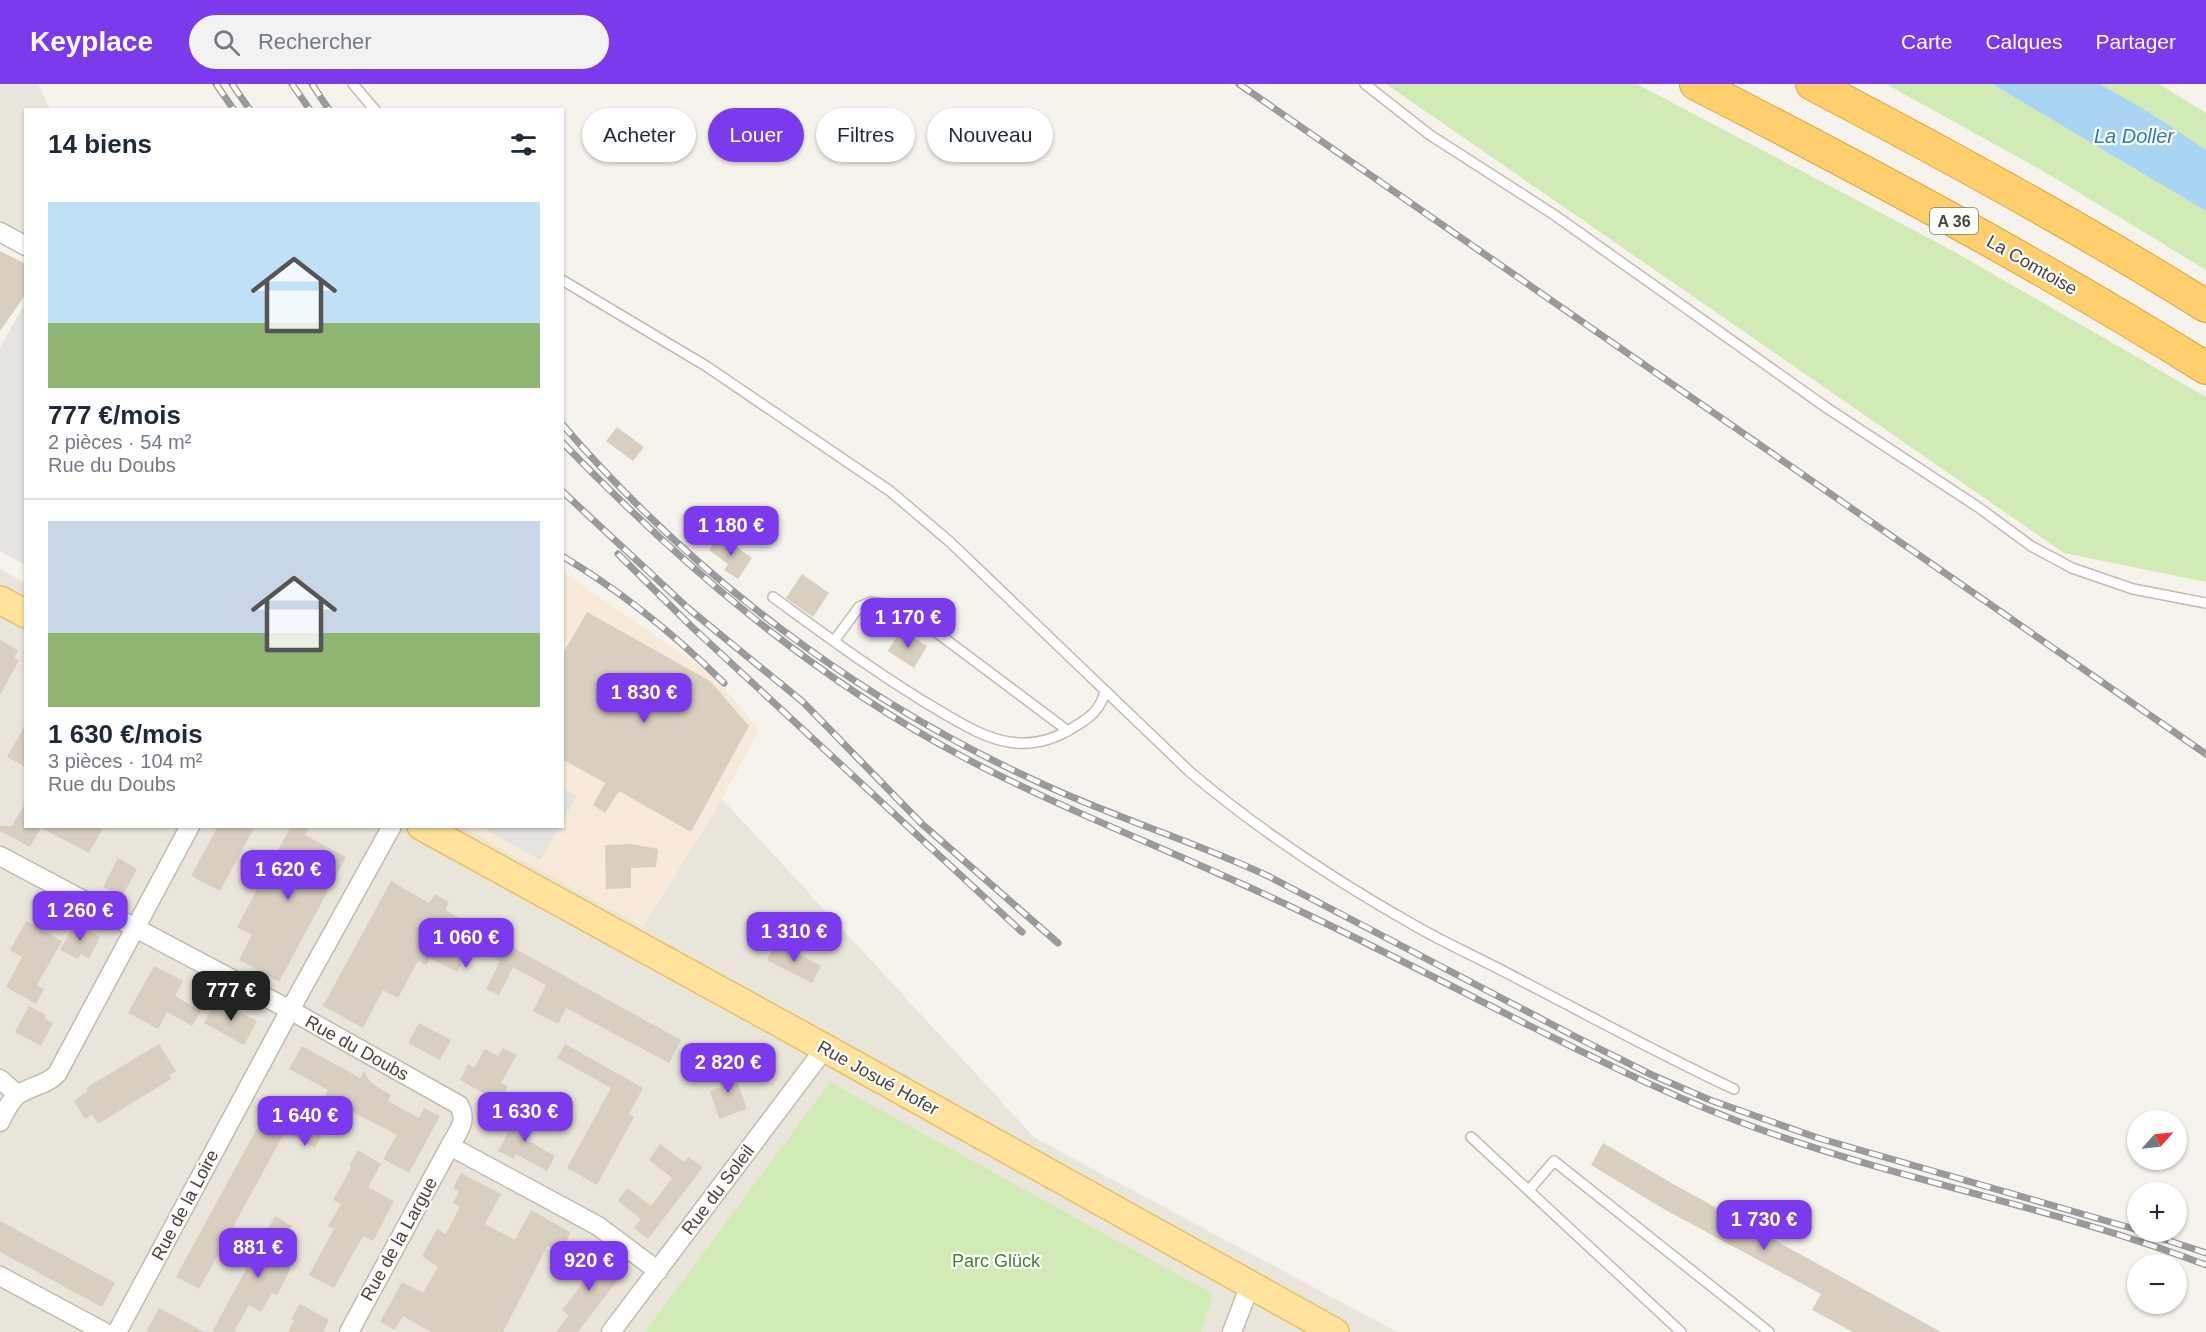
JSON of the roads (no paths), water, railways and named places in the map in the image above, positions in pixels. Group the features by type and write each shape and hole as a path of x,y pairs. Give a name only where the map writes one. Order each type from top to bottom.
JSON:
{"highway":[{"name":"La Comtoise","path":"1696,84 1881,181 2024,260 2206,368"},
{"path":"1812,84 1920,140 2206,306"}],"main road":[{"path":"0,600 24,613"},
{"name":"Rue Josué Hofer","path":"425,828 1335,1332"}],"street":[{"path":"0,232 24,245"},
{"path":"0,1122 18,1095 48,1083 57,1074 189,828"},
{"name":"Rue de la Loire","path":"117,1332 391,828"},
{"name":"Rue du Doubs","path":"0,856 290,1011 459,1105 464,1121 450,1146"},
{"name":"Rue du Soleil","path":"612,1332 825,1048"},
{"path":"0,1079 18,1095"},
{"path":"450,1146 598,1226 658,1270"},
{"name":"Rue de la Largue","path":"349,1332 450,1146"},
{"path":"0,1276 104,1332"},
{"path":"1232,1332 1250,1285"}],"lane":[{"path":"353,84 373,108"},
{"path":"1365,84 1430,135 1553,214 1827,408 1978,507 2031,546 2072,568 2133,589 2206,603"},
{"path":"564,281 706,366 890,491 950,542 1182,765 1222,800 1366,897 1466,953 1629,1038 1734,1089"},
{"path":"773,597 915,697 984,735 1009,742 1043,741 1068,731 1091,717 1103,700 1105,691"},
{"path":"834,641 859,607 871,602 889,605 920,620 1068,731"},
{"path":"1471,1137 1682,1332"},
{"path":"1529,1190 1554,1161 1770,1332"}],"water":[{"name":"La Doller","path":"1992,84 2100,84 2150,113 2206,150 2206,211"}],"railway":[{"path":"216,84 233,108"},
{"path":"232,84 249,108"},
{"path":"292,84 309,108"},
{"path":"312,84 328,108"},
{"path":"1239,84 2206,754"},
{"path":"564,426 665,532 780,628 841,671 904,711 969,748 1065,794 1270,877 1576,1037 1652,1075 1710,1100 1818,1138 2127,1227"},
{"path":"564,444 607,488 702,575 802,655 854,692 909,726 1007,779 1262,893 1361,940 1586,1054 1700,1106 1814,1148 2040,1211 2151,1245 2206,1265"},
{"path":"564,493 689,609 803,702 922,824 1058,943"},
{"path":"618,554 693,628 1022,932"},
{"path":"564,557 647,615 724,683"},
{"path":"2172,1242 2206,1253"}],"park label":[{"name":"Parc Glück","path":"996,1261"}]}
